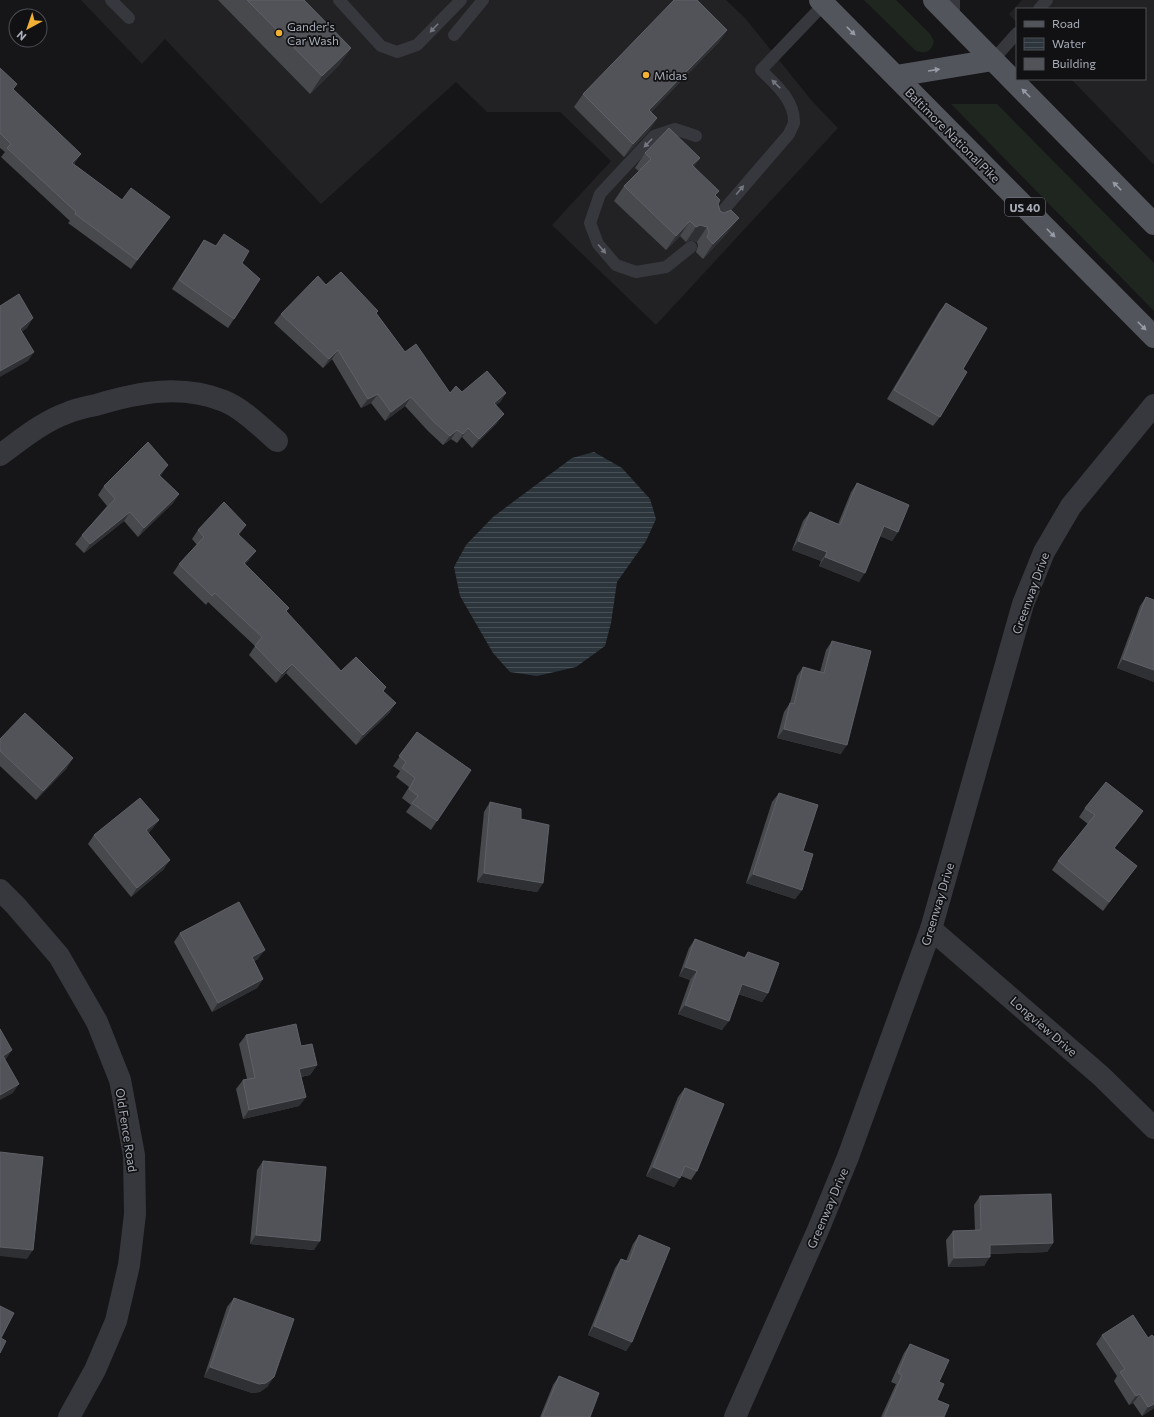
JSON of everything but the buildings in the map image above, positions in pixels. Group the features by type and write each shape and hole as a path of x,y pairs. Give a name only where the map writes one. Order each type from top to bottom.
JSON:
{"main road":[{"path":"934,0 954,22 1145,210 1154,224"},
{"name":"Baltimore National Pike","path":"822,2 1154,338"},
{"path":"896,76 993,60"}],"street":[{"path":"0,455 33,431 66,413 147,392 190,391 225,401 251,418 276,441"},
{"name":"Greenway Drive","path":"735,1417 818,1230 848,1157 931,928 1023,604 1044,552 1072,506 1154,405"},
{"name":"Old Fence Road","path":"0,890 16,906 59,956 97,1022 120,1080 134,1155 135,1214 129,1265 116,1321 94,1370 69,1417"},
{"name":"Longview Drive","path":"931,928 1102,1076 1154,1128"}],"lane":[{"path":"111,0 129,18"},
{"path":"338,0 381,46 397,52 418,45 461,0"},
{"path":"454,35 483,0"},
{"path":"954,0 954,22"},
{"path":"1040,8 1047,0"},
{"path":"715,220 789,134 794,123 791,106 780,88 760,70 822,2"},
{"path":"993,60 1016,34"},
{"path":"691,247 666,267 636,272 616,265 598,244 590,223 600,194 654,136 675,129 696,136"}],"shaded area":[{"path":"81,0 726,0 745,18 812,101 838,128 656,325 552,225 611,161 560,112 487,112 456,82 321,204 165,39 142,64"},
{"path":"864,0 896,0 930,34 934,41 930,50 926,52 916,51"},
{"path":"1022,0 1154,0 1154,165 1072,80 1146,80 1146,8 1016,8 1016,22 1009,14"},
{"path":"951,104 997,104 1154,263 1154,311"}],"water":[{"path":"594,452 622,468 650,499 656,519 646,541 617,582 611,623 605,646 576,667 537,676 510,672 493,653 460,596 454,567 466,545 493,517 572,458"}],"place":[{"name":"Gander's Car Wash","path":"279,33"},
{"name":"Midas","path":"646,75"}]}
